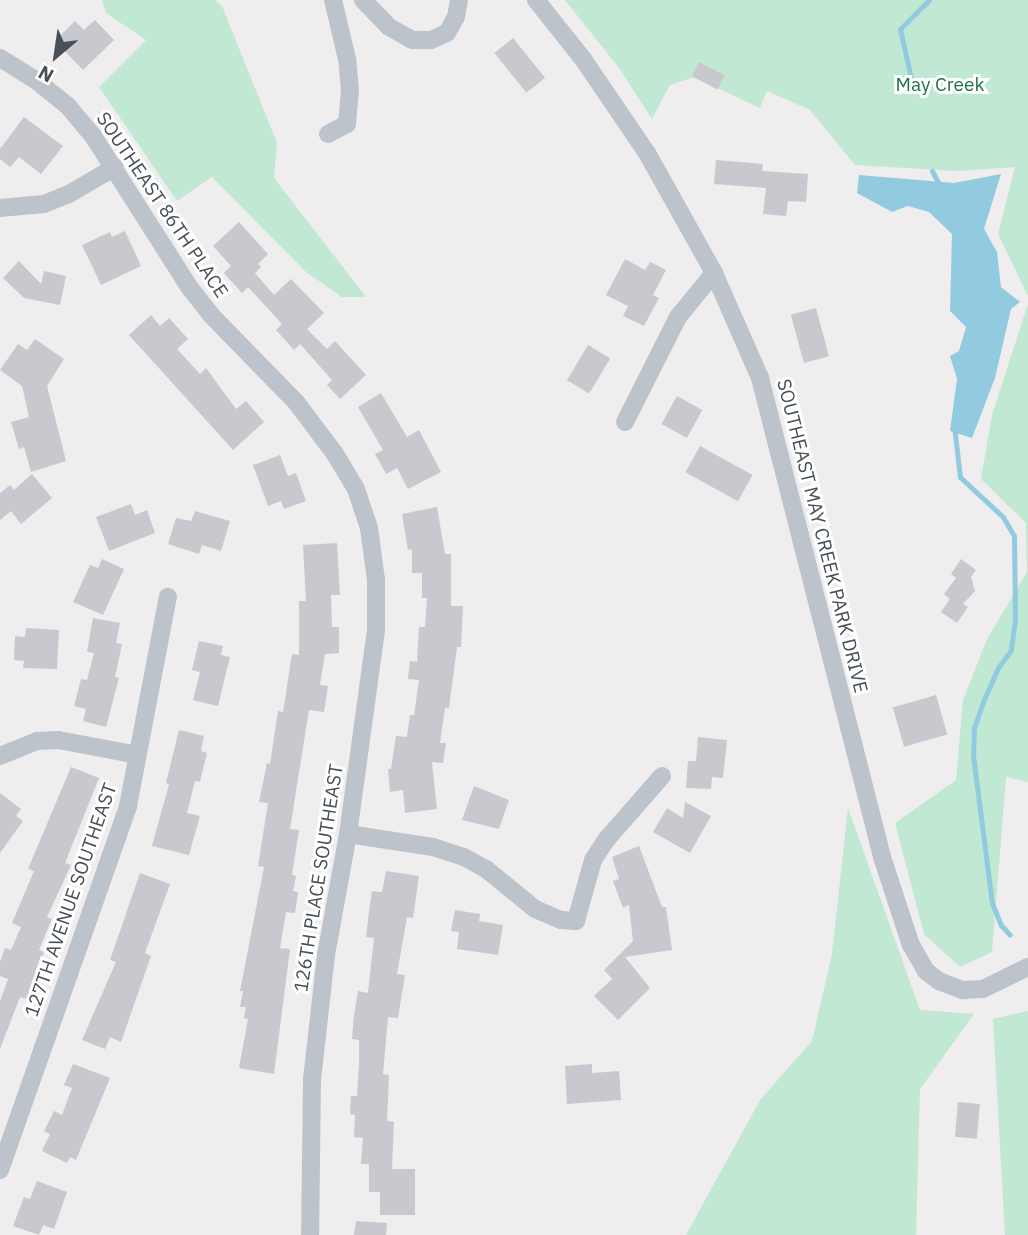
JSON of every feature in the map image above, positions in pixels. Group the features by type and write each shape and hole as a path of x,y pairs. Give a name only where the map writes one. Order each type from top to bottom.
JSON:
{"street":[{"path":"328,134 347,124 350,91 346,59 332,0"},
{"path":"363,0 389,27 412,40 431,40 447,33 456,17 459,0"},
{"name":"SOUTHEAST MAY CREEK PARK DRIVE","path":"536,0 583,59 648,153 714,273 760,378 774,422 882,857 911,944 926,971 950,987 983,989 1028,967"},
{"name":"SOUTHEAST 86TH PLACE","path":"0,58 37,80 67,105 115,167 190,288 212,315 296,402 335,454 356,489 369,528"},
{"path":"0,208 44,204 69,194 115,167"},
{"path":"625,422 677,317 714,273"},
{"name":"126TH PLACE SOUTHEAST","path":"310,1235 312,1079 326,955 348,834 376,630 376,580 369,528"},
{"name":"127TH AVENUE SOUTHEAST","path":"0,1170 128,806 168,597"},
{"path":"0,756 37,741 58,740 138,755"},
{"path":"348,834 433,847 464,857 486,869 535,909 561,920 576,920 593,860 606,840 662,776"},
{"name":"SOUTHEAST MAY CREEK PARK DRIVE","path":"997,984 1028,979"}],"green space":[{"path":"102,0 215,0 222,6 277,143 274,178 366,297 342,297 306,272 212,177 177,201 99,87 146,40 106,13"},
{"name":"May Creek","path":"565,0 1028,0 1028,296 998,234 1015,167 956,171 855,165 810,110 767,91 760,108 694,77 670,85 652,119 619,68"},
{"path":"1028,304 1028,782 1006,777 992,952 960,967 924,934 895,823 956,780 963,700 987,639 1027,572 1026,523 981,479 992,415"},
{"path":"848,808 920,1010 974,1014 920,1089 916,1235 686,1235 760,1100 812,1041 832,954"},
{"path":"1028,1011 1028,1235 1005,1235 993,1019"}],"water":[{"path":"1001,174 984,229 997,252 1001,287 1020,302 1011,309 995,378 972,438 950,431 957,379 950,356 959,351 966,327 950,311 952,234 929,212 908,206 892,212 857,193 859,175 954,183"}],"building":[{"path":"95,20 114,40 83,70 55,41 75,21 84,30"},
{"path":"513,38 545,78 526,93 494,53"},
{"path":"699,62 725,75 718,89 692,76"},
{"path":"24,117 63,146 41,174 19,157 10,167 0,159 0,149"},
{"path":"716,160 763,164 762,171 808,174 806,202 788,201 786,216 763,214 766,188 714,184"},
{"path":"239,222 268,254 258,264 261,267 255,273 274,295 291,279 324,313 307,329 327,349 335,341 366,375 340,399 327,385 332,380 300,344 294,350 276,330 282,324 248,287 242,293 224,273 231,266 213,246"},
{"path":"125,231 141,266 101,285 82,245 110,232 112,237"},
{"path":"625,259 645,270 650,262 666,270 653,295 659,298 644,326 623,316 628,306 606,295"},
{"path":"19,261 41,284 44,271 66,276 60,305 24,298 3,278"},
{"path":"816,308 829,356 804,363 791,315"},
{"path":"151,315 160,326 169,318 188,339 177,349 200,374 206,368 236,409 246,401 264,422 233,450 129,335"},
{"path":"35,339 64,359 47,386 66,461 31,472 24,447 19,449 11,422 29,417 22,386 0,370 18,344 27,350"},
{"path":"588,345 610,358 589,394 567,380"},
{"path":"381,393 407,437 419,430 441,472 408,489 397,468 386,474 375,454 383,450 358,407"},
{"path":"677,396 702,410 687,438 661,424"},
{"path":"700,446 752,475 738,501 685,472"},
{"path":"280,455 288,476 296,473 306,501 284,509 281,501 268,506 253,465"},
{"path":"32,474 52,498 21,524 11,511 0,520 0,493 10,485 14,490"},
{"path":"131,504 135,515 147,510 155,533 109,551 96,517"},
{"path":"437,507 445,554 451,554 451,606 463,606 461,647 457,647 449,708 445,708 440,743 446,743 443,763 432,762 437,809 405,813 403,790 390,792 388,769 391,769 396,736 407,737 410,715 414,715 419,680 408,679 410,661 417,662 419,627 425,627 427,598 422,598 422,573 412,573 412,549 408,550 402,514"},
{"path":"195,511 230,521 221,551 202,545 199,554 168,544 176,518 191,521"},
{"path":"337,543 340,595 331,595 332,627 339,627 339,653 325,654 320,685 328,686 324,712 309,710 290,829 299,830 292,875 296,876 293,891 298,892 295,913 286,912 280,948 290,949 274,1074 239,1068 248,1019 244,1018 246,1007 240,1007 243,991 240,991 264,867 258,866 268,803 259,802 267,763 270,764 278,711 283,712 292,654 299,655 299,601 306,601 303,545"},
{"path":"102,559 124,569 103,615 73,602 90,565 98,568"},
{"path":"961,559 976,570 971,577 975,591 963,604 968,607 957,623 941,612 950,599 944,594 956,578 951,574"},
{"path":"93,618 120,623 116,643 122,644 115,677 119,678 106,727 83,721 86,709 74,706 81,679 87,680 94,653 87,652"},
{"path":"26,628 59,630 57,669 23,668 24,661 14,660 15,636 25,637"},
{"path":"199,641 223,646 221,655 230,657 218,706 193,700 200,672 192,670"},
{"path":"936,695 947,734 904,747 893,707"},
{"path":"179,730 204,736 201,751 207,753 200,782 195,781 187,813 200,816 189,855 152,846 169,784 166,783"},
{"path":"698,737 727,740 723,778 712,777 711,789 686,788 688,761 696,761"},
{"path":"71,767 99,778 65,863 71,865 47,917 52,919 39,950 44,952 27,999 20,997 0,1049 0,1001 8,979 0,976 0,962 5,948 11,950 21,927 12,923 34,871 28,869"},
{"path":"474,786 509,800 499,829 462,820"},
{"path":"0,793 21,809 16,816 23,821 0,853"},
{"path":"685,802 711,816 690,853 653,832 667,808 683,818"},
{"path":"639,846 662,907 666,907 672,950 625,957 650,988 618,1020 594,996 612,979 604,970 633,941 629,905 623,908 613,881 619,879 612,857"},
{"path":"386,871 419,876 413,918 407,917 397,974 405,975 398,1018 388,1017 383,1074 389,1075 387,1121 394,1122 392,1169 415,1169 415,1215 380,1215 380,1192 369,1192 369,1164 361,1164 363,1138 354,1137 355,1115 350,1114 351,1096 357,1096 359,1064 359,1040 352,1039 354,1015 358,991 368,993 374,938 366,937 372,891 382,892"},
{"path":"140,873 170,884 145,953 151,956 121,1042 110,1037 105,1049 82,1040 116,962 110,960"},
{"path":"455,910 480,914 479,921 503,925 498,955 457,949 459,932 451,931"},
{"path":"73,1064 110,1078 76,1160 70,1157 67,1163 42,1151 50,1134 44,1131 54,1111 62,1115 72,1088 64,1085"},
{"path":"592,1064 592,1073 619,1071 621,1100 567,1104 565,1066"},
{"path":"958,1102 980,1104 977,1139 955,1137"},
{"path":"37,1181 67,1192 54,1229 43,1225 39,1235 13,1226 24,1197 30,1199"},
{"path":"356,1221 387,1223 386,1235 354,1235"}],"waterway":[{"path":"911,78 900,29 929,0"},
{"path":"932,171 941,188"},
{"path":"954,426 960,477 1003,517 1014,536 1015,620 1011,650 998,668 983,702 974,728 973,755 992,903 1001,925 1010,935"}]}
